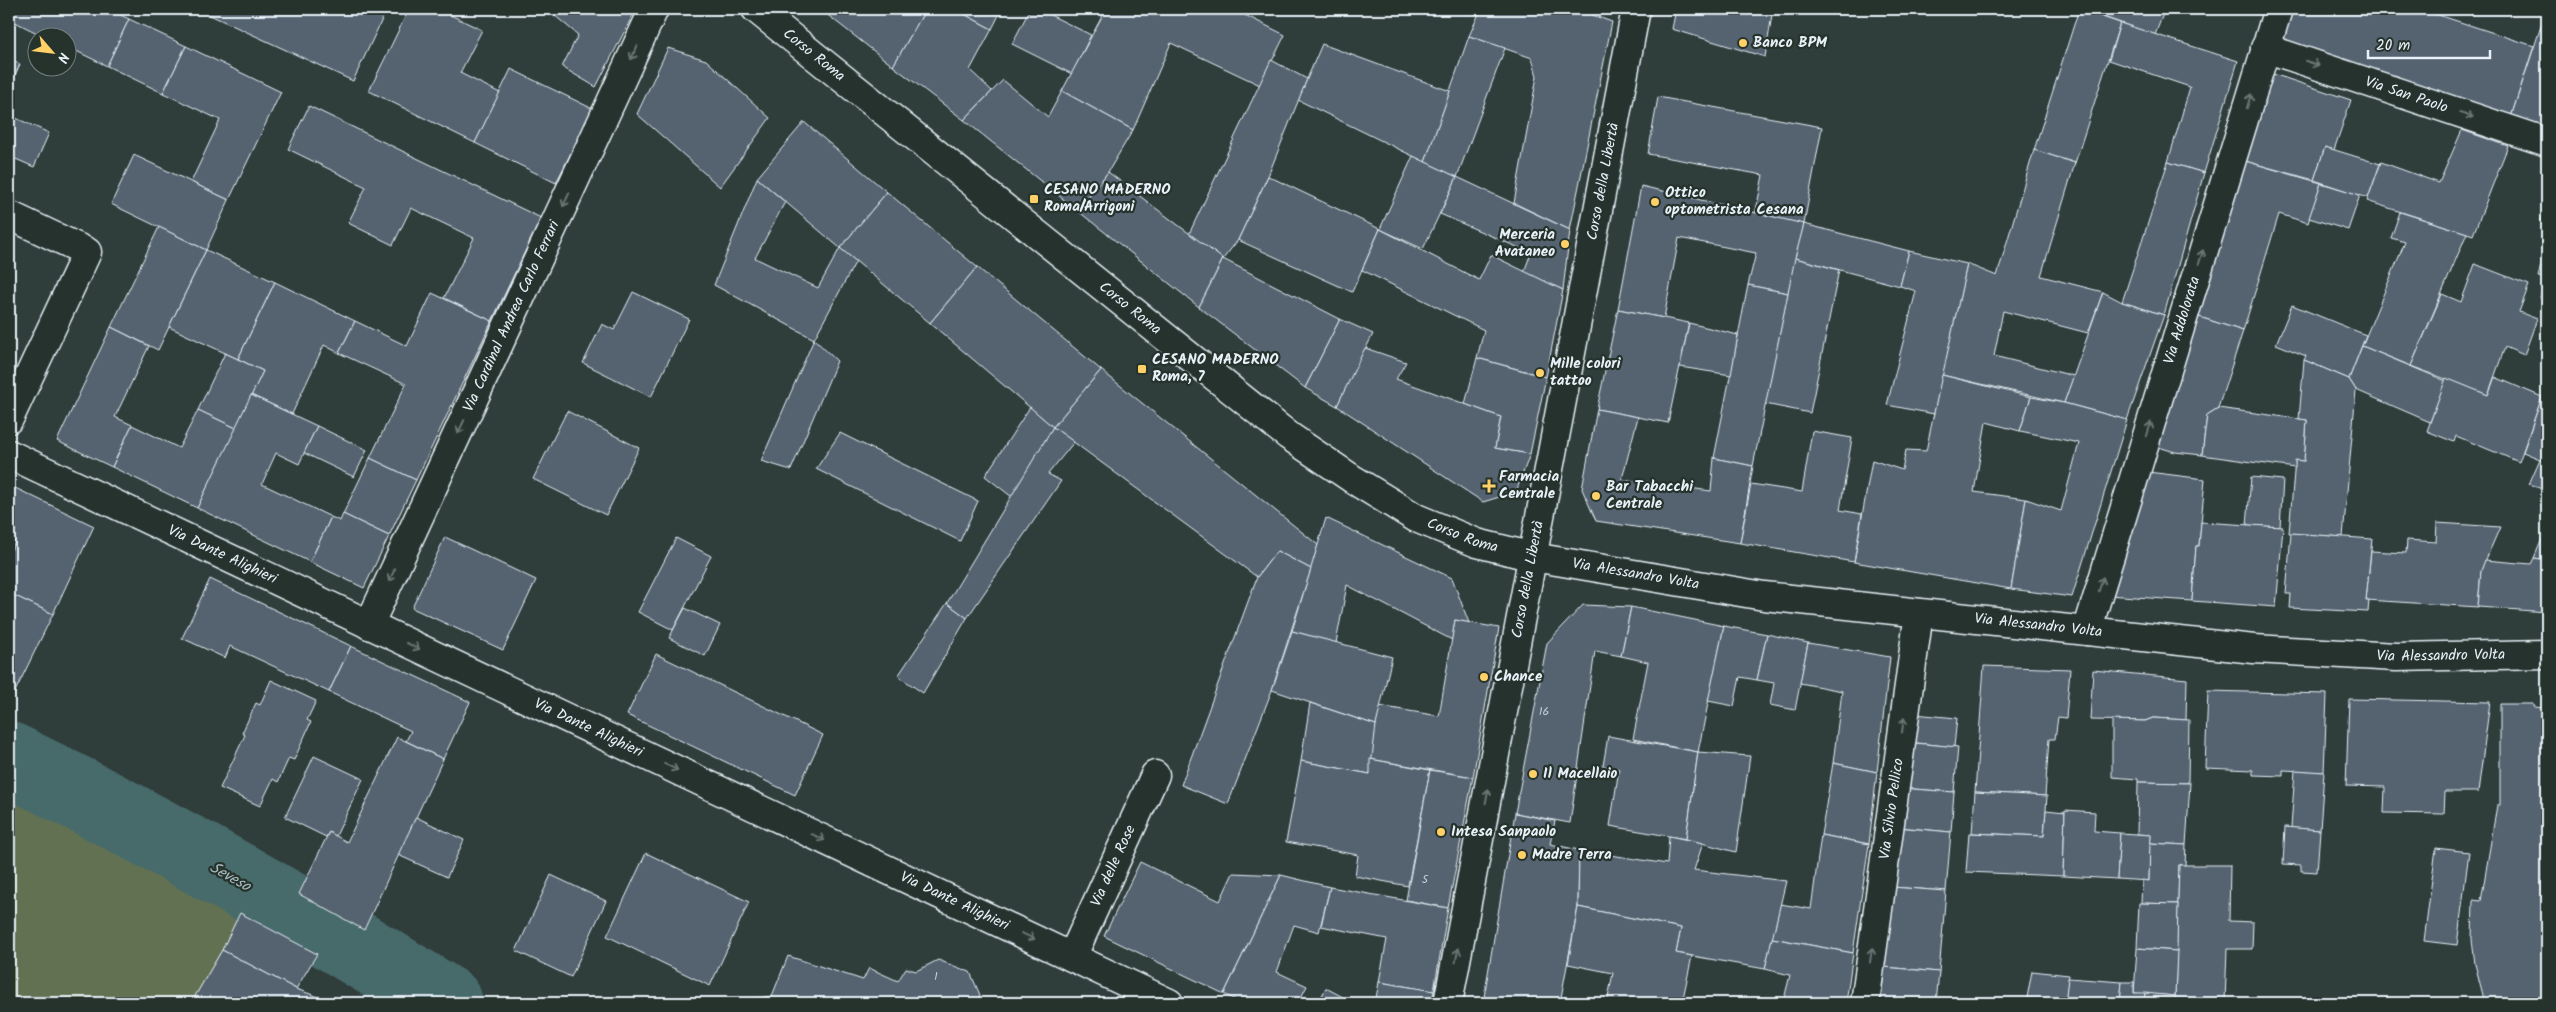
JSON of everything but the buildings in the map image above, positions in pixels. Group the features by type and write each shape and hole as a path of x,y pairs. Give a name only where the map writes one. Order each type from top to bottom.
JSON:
{"street":[{"name":"Via Cardinal Andrea Carlo Ferrari","path":"369,625 654,9"},
{"name":"Corso Roma","path":"756,9 1289,436 1354,480 1416,518 1477,543 1533,556"},
{"name":"Corso della Libertà","path":"1448,1003 1636,9"},
{"name":"Via Addolorata","path":"2087,631 2278,9"},
{"name":"Via San Paolo","path":"2265,48 2547,142"},
{"path":"9,215 87,252 9,419"},
{"name":"Via Dante Alighieri","path":"9,454 1169,1003"},
{"name":"Via Alessandro Volta","path":"1533,556 1764,596 2244,648 2341,656 2439,657 2547,654"},
{"name":"Via Silvio Pellico","path":"1865,1003 1918,613"},
{"name":"Via delle Rose","path":"1072,957 1155,775"}],"green space":[{"path":"9,797 49,813 240,913 222,950 191,1003 9,1003"}],"waterway":[{"name":"Seveso","path":"9,759 231,875 446,1003"}],"place":[{"name":"Banco BPM","path":"1743,43"},
{"name":"CESANO MADERNO Roma/Arrigoni","path":"1034,199"},
{"name":"Ottico optometrista Cesana","path":"1655,202"},
{"name":"Merceria Avataneo","path":"1565,244"},
{"name":"CESANO MADERNO Roma, 7","path":"1142,369"},
{"name":"Mille colori tattoo","path":"1540,373"},
{"name":"Farmacia Centrale","path":"1489,486"},
{"name":"Bar Tabacchi Centrale","path":"1596,496"},
{"name":"Chance","path":"1484,677"},
{"name":"Il Macellaio","path":"1533,774"},
{"name":"Intesa Sanpaolo","path":"1441,832"},
{"name":"Madre Terra","path":"1522,855"}]}
